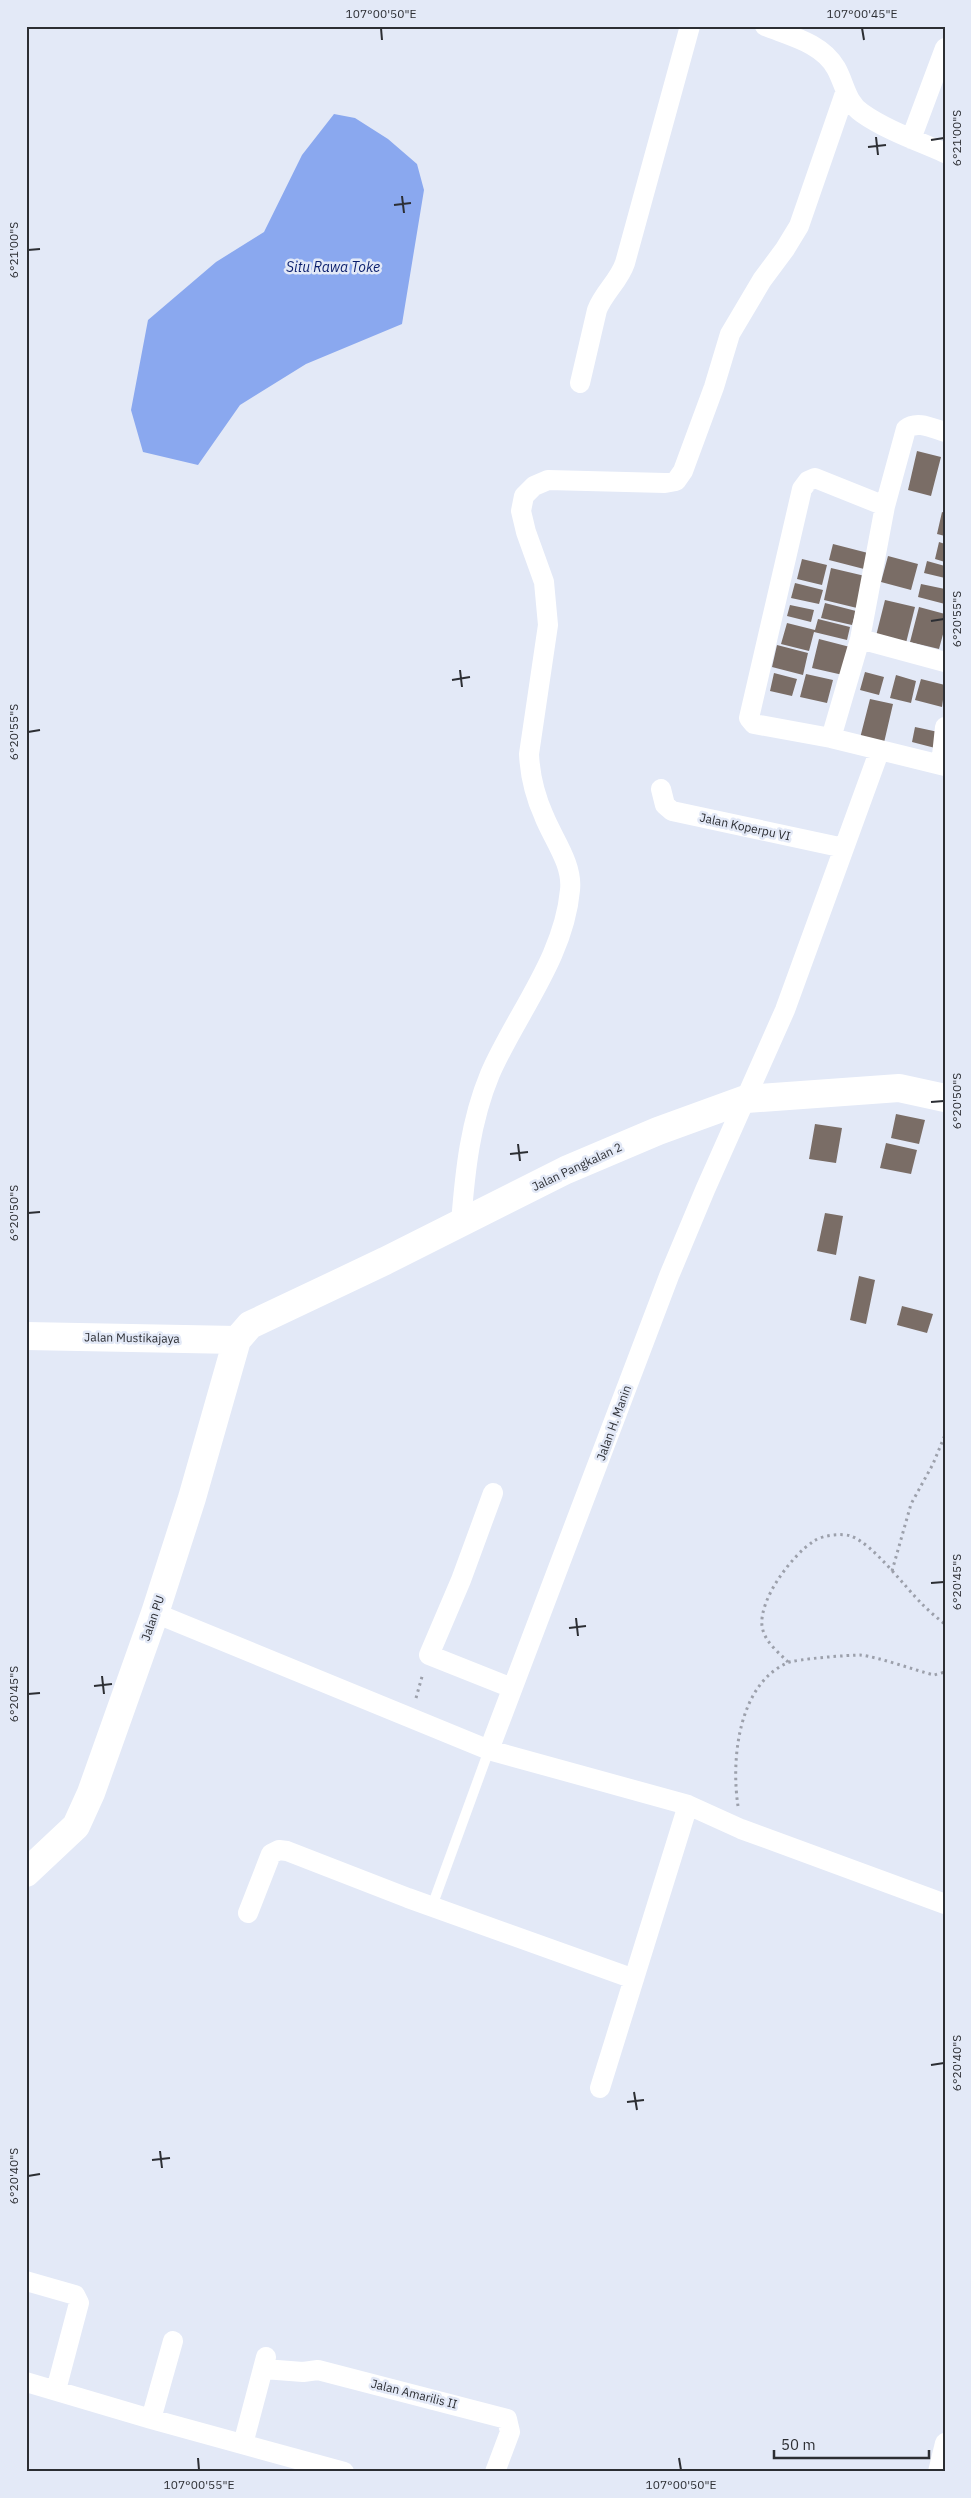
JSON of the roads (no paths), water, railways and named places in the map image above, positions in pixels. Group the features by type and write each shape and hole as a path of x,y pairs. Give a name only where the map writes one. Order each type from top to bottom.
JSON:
{"street":[{"path":"580,383 597,310 601,300 621,274 625,263 690,26"},
{"path":"765,26 820,50 836,69 845,93 862,113 911,138 945,152"},
{"path":"911,138 945,48"},
{"path":"462,1223 466,1160 490,1074 542,974 560,934 570,890 570,875 543,815 530,773 529,754 548,625 544,582 526,532 521,511 524,496 534,486 548,480 665,483 676,481 683,471 730,334 762,280 799,226 845,93"},
{"path":"831,738 860,639 885,506 906,429 912,424 918,424 945,432"},
{"path":"885,506 815,478 808,481 802,489 789,553 767,636 749,718 751,722 831,738 879,752 943,766 945,727"},
{"path":"860,639 945,662"},
{"name":"Jalan H. Manin","path":"489,1750 669,1276 785,1010 879,752"},
{"name":"Jalan Koperpu VI","path":"661,789 665,805 672,811 844,848"},
{"name":"Jalan Pangkalan 2","path":"237,1340 242,1332 256,1321 462,1223 566,1170 658,1131 746,1099 899,1088 945,1098"},
{"name":"Jalan Mustikajaya","path":"26,1336 237,1340"},
{"name":"Jalan PU","path":"32,1862 76,1826 92,1793 155,1613 192,1498 237,1340"},
{"path":"493,1493 461,1580 429,1655 512,1688"},
{"path":"155,1613 489,1750 688,1805 742,1829 945,1904"},
{"path":"600,2088 688,1805"},
{"path":"248,1913 271,1854 274,1851 287,1851 408,1898 634,1979"},
{"path":"26,2281 75,2295 80,2302 56,2390"},
{"path":"151,2419 173,2341"},
{"name":"Jalan Amarilis II","path":"243,2444 265,2363 303,2372 318,2370 507,2419 510,2432 495,2472"},
{"path":"26,2382 151,2419 344,2472"},
{"path":"938,2472 945,2443"}],"lane":[{"path":"435,1898 489,1750"}],"water":[{"name":"Situ Rawa Toke","path":"334,114 355,118 388,139 417,164 424,190 402,324 306,364 240,405 198,465 143,452 131,410 148,320 216,262 264,232 302,155"}]}
